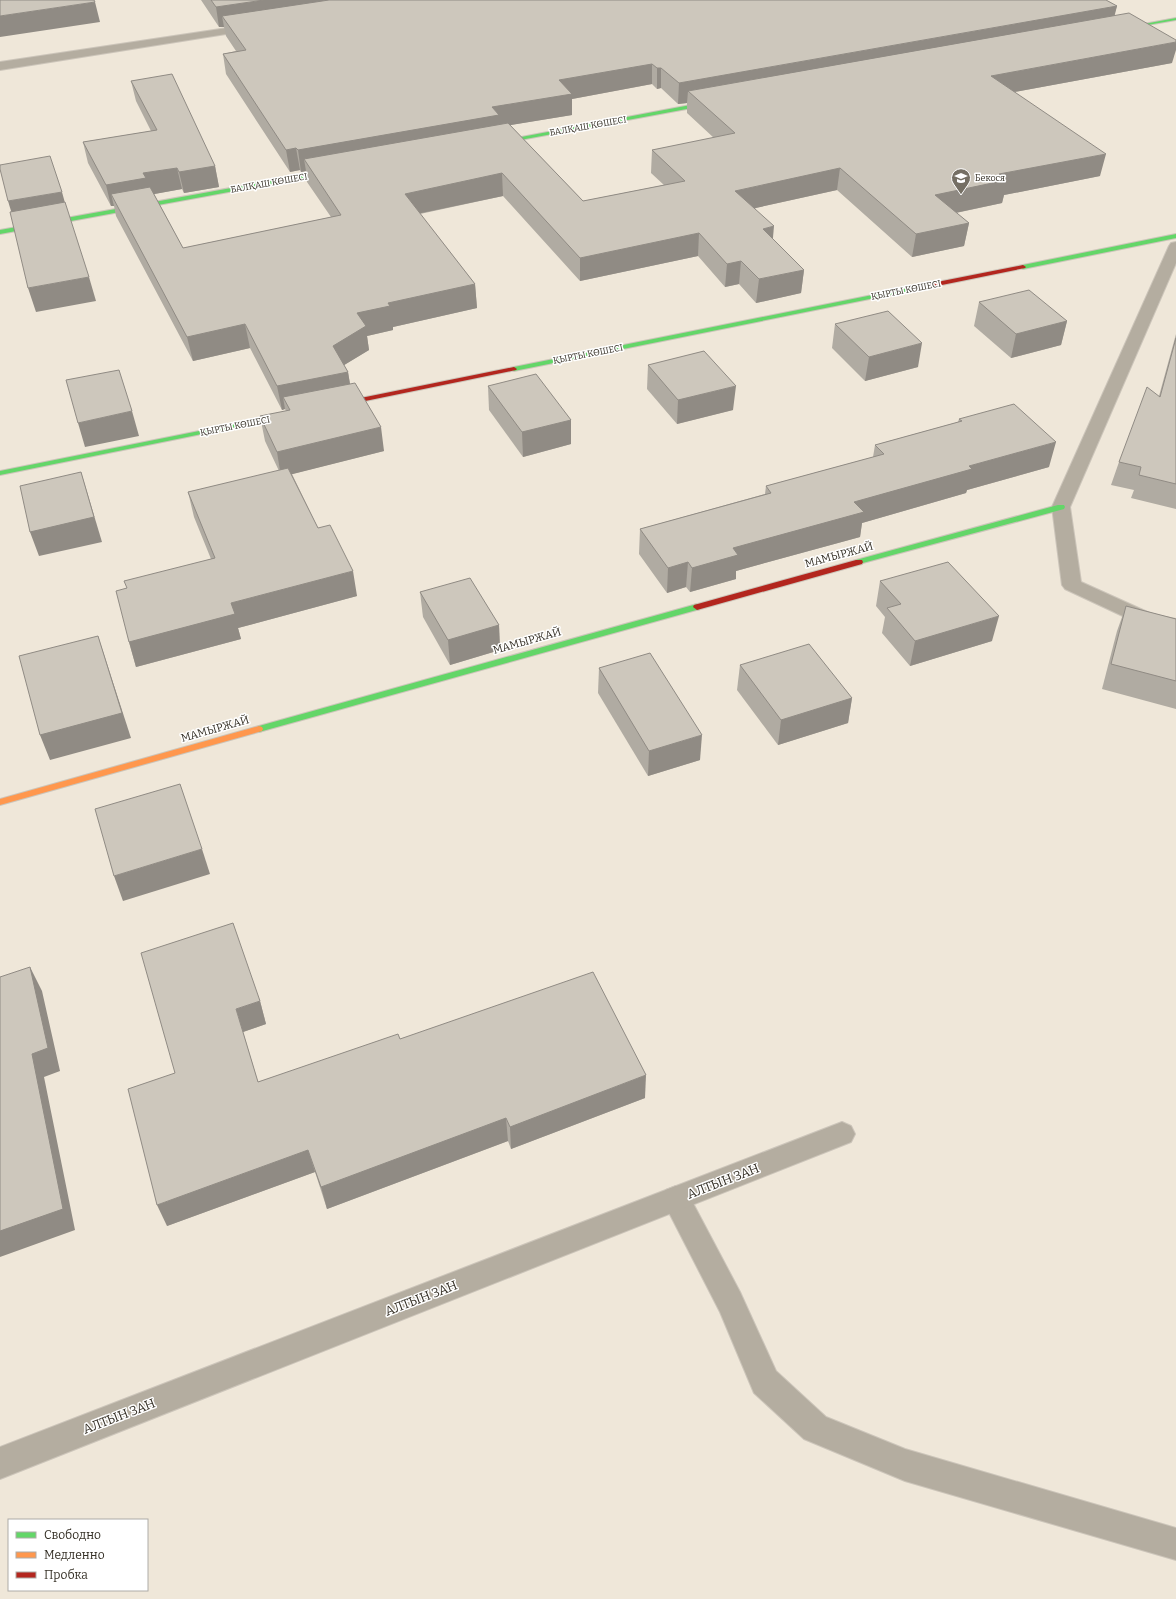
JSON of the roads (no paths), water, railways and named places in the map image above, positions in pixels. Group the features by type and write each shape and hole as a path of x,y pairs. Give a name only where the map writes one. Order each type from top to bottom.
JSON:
{"street":[{"path":"1113,30 1176,19"},
{"path":"0,66 266,25"},
{"name":"БАЛҚАШ КӨШЕСІ","path":"486,144 729,100"},
{"name":"БАЛҚАШ КӨШЕСІ","path":"0,232 345,170"},
{"name":"ҚЫРТЫ КӨШЕСІ","path":"329,407 1176,236"},
{"path":"1176,246 1061,507 1072,585 1149,620 1176,626"},
{"name":"ҚЫРТЫ КӨШЕСІ","path":"0,473 298,413"},
{"name":"МАМЫРЖАЙ","path":"0,802 564,643 1061,507"},
{"name":"АЛТЫН ЗАН","path":"0,1463 842,1134"},
{"path":"676,1199 730,1302 765,1382 815,1428 904,1465 1176,1544"}],"place":[{"name":"Бекося","path":"961,195"}]}
